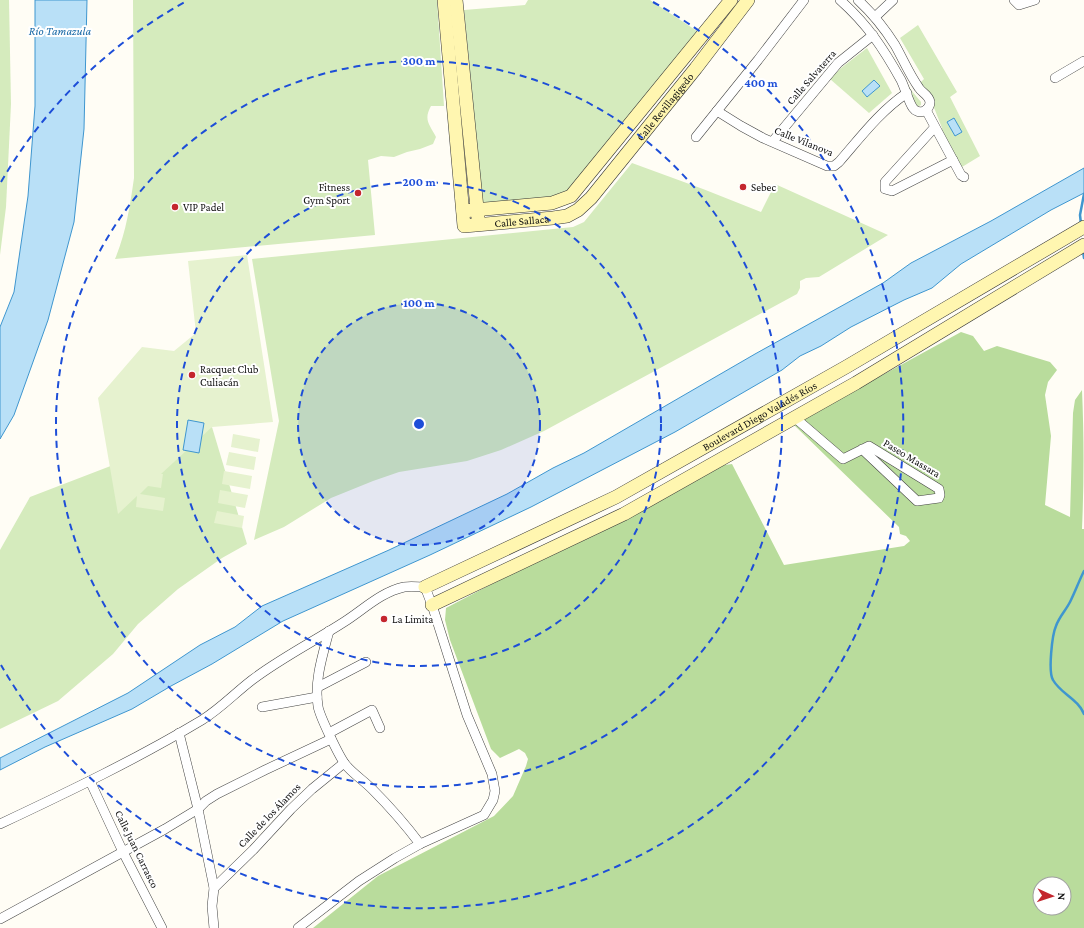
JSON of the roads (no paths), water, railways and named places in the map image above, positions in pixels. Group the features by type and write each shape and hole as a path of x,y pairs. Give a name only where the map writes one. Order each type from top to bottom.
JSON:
{"street":[{"path":"444,0 462,211"},
{"path":"456,0 479,225"},
{"name":"Calle Revillagigedo","path":"572,196 731,0"},
{"name":"Calle Revillagigedo","path":"578,210 591,198 748,0"},
{"path":"696,137 804,0"},
{"path":"840,0 854,13 873,35 884,51 907,93 912,108 921,112 926,110 930,104 930,100 919,89 894,44 875,17 858,0"},
{"path":"875,17 893,0"},
{"path":"1014,1 1019,5 1035,0"},
{"name":"Calle Salvaterra","path":"773,141 838,63 873,35"},
{"path":"884,51 894,44"},
{"path":"1055,78 1084,61"},
{"name":"Calle Vilanova","path":"717,110 741,126 827,166 834,166 874,121 898,99 907,93"},
{"path":"926,110 934,128 961,175 964,177"},
{"path":"934,128 885,182 885,189 892,191 953,160"},
{"path":"572,196 578,210"},
{"name":"Calle Sallaca","path":"572,196 552,203 462,211 464,226 553,218 567,216 578,210"},
{"name":"Boulevard Diego Valadés Ríos","path":"425,587 616,497 846,367 1084,227"},
{"name":"Boulevard Diego Valadés Ríos","path":"432,605 624,514 856,383 1084,245"},
{"path":"794,417 843,458 862,449"},
{"name":"Paseo Massara","path":"869,446 939,489 939,498 917,501 862,449 869,446"},
{"path":"0,824 90,781 204,719 251,680 375,600 397,589 425,587 467,715 492,774 495,791 493,800 484,814 420,844 359,881 298,928"},
{"path":"329,631 320,667 317,697 318,707 330,736 344,763 386,803 406,825 420,844"},
{"path":"318,687 366,662"},
{"path":"262,707 317,697"},
{"path":"0,919 165,829 198,809 206,801 330,736 372,710 380,728"},
{"path":"179,733 198,809 214,888 212,906 214,928"},
{"name":"Calle de los Álamos","path":"214,888 253,850 306,794 344,763"},
{"name":"Calle Juan Carrasco","path":"90,781 123,852 162,928"}],"water":[{"name":"Río Tamazula","path":"35,0 87,0 84,129 74,222 48,320 14,415 0,439 0,327 14,292 28,196 35,106"},
{"path":"874,80 880,86 867,97 862,91"},
{"path":"954,118 962,132 955,136 947,122"},
{"path":"1084,168 1084,193 1051,210 961,264 932,288 904,300 851,327 821,346 800,356 782,370 675,432 531,507 430,555 283,621 212,664 132,709 45,747 0,770 0,758 128,693 200,645 235,627 262,606 389,550 507,494 553,468 584,453 755,354 883,283 911,263 991,221"},
{"path":"188,420 204,423 199,453 183,450"}],"waterway":[{"path":"1081,224 1080,215 1084,194"},
{"path":"1083,251 1084,258"},
{"path":"1084,571 1070,602 1056,626 1052,645 1051,662 1052,676 1056,685 1078,704 1084,714"}],"place":[{"name":"Sebec","path":"743,187"},
{"name":"Fitness Gym Sport","path":"358,193"},
{"name":"VIP Padel","path":"175,207"},
{"name":"Racquet Club Culiacán","path":"192,375"},
{"name":"La Limita","path":"384,619"}]}
